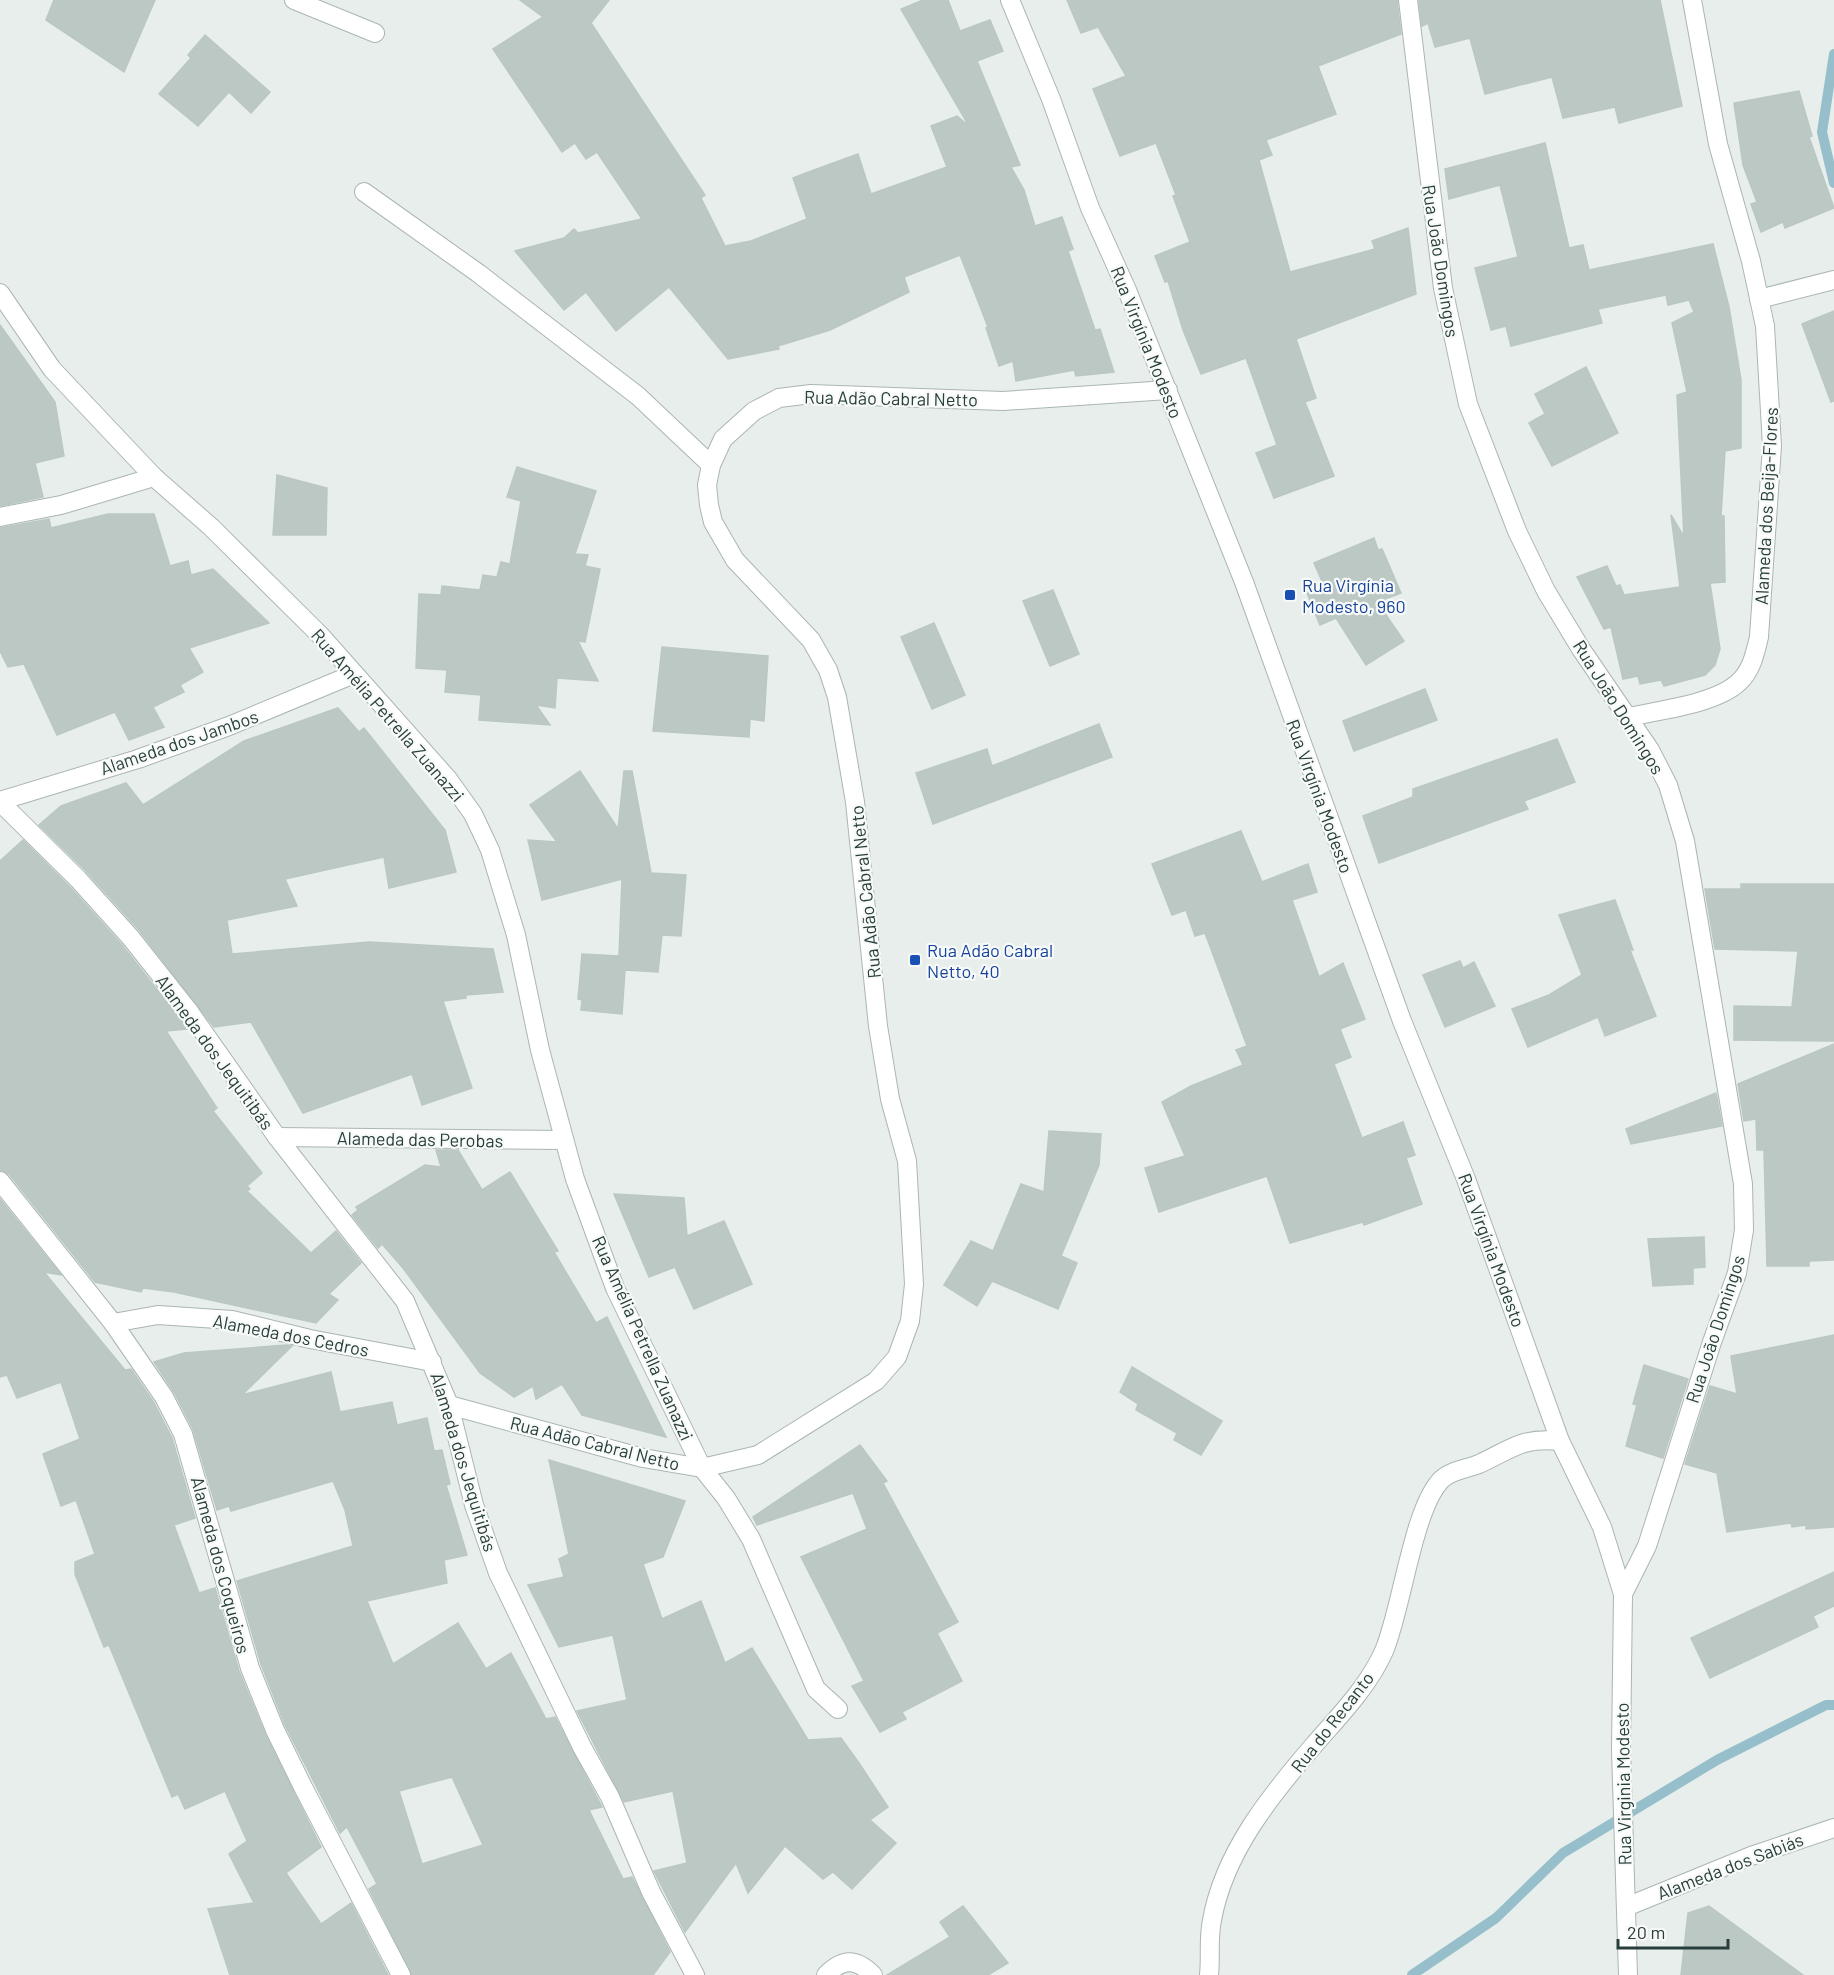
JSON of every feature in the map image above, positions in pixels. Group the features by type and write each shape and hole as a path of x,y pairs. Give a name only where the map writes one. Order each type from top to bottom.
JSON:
{"street":[{"path":"294,0 375,33"},
{"name":"Rua Virgínia Modesto","path":"1010,0 1051,99 1090,208 1168,390 1244,582 1402,1021 1466,1179 1560,1441 1602,1527 1623,1594"},
{"name":"Rua João Domingos","path":"1408,0 1443,288 1468,404 1517,531 1546,591 1581,649 1629,717 1668,785 1685,841 1743,1184 1744,1230 1737,1273 1712,1342 1647,1546 1623,1594"},
{"name":"Alameda dos Beija-Flores","path":"1629,717 1716,695 1738,683 1752,665 1759,636 1772,446 1766,336 1759,299 1718,144 1692,0"},
{"path":"364,192 478,273 638,396 711,465"},
{"path":"1759,299 1834,280"},
{"name":"Rua Amélia Petrella Zuanazzi","path":"0,293 52,369 154,477 212,527 320,635 448,779 473,814 490,850 516,935 540,1050 575,1179 615,1288 702,1468 726,1498 751,1539 816,1689 826,1701 838,1709"},
{"name":"Rua Adão Cabral Netto","path":"449,1405 643,1458 702,1468 758,1455 876,1381 897,1357 910,1321 914,1284 907,1161 890,1099 878,1026 855,802 837,697 828,670 811,640 748,576 724,544 713,522 709,505 707,485 711,465 723,439 754,411 779,398 810,394 1003,401 1168,390"},
{"path":"0,517 61,505 154,477"},
{"name":"Alameda dos Jambos","path":"0,802 138,759 229,726 354,674"},
{"name":"Alameda dos Jequitibás","path":"0,802 78,879 131,938 188,1010 277,1137 405,1301 449,1405 474,1505 498,1573 582,1747 610,1797 679,1950 696,1975"},
{"name":"Alameda das Perobas","path":"277,1137 564,1140"},
{"name":"Alameda dos Coqueiros","path":"0,1181 113,1323 164,1397 183,1434 250,1668 289,1758 401,1975"},
{"name":"Alameda dos Cedros","path":"113,1323 158,1315 232,1320 310,1339 432,1362"},
{"name":"Rua do Recanto","path":"1209,1975 1212,1918 1231,1862 1239,1845 1274,1795 1371,1676 1396,1621 1414,1542 1432,1493 1449,1474 1477,1465 1515,1444 1538,1440 1560,1441"},
{"name":"Rua Virginia Modesto","path":"1623,1594 1621,1750 1628,1975"},
{"name":"Alameda dos Sabiás","path":"1626,1906 1751,1856 1834,1828"},
{"path":"826,1975 840,1963 850,1960 863,1965 873,1975"}],"building":[{"path":"54,0 155,0 124,72 46,20"},
{"path":"520,0 609,0 591,23 705,195 701,198 725,246 751,241 807,219 793,178 858,154 871,194 947,167 931,126 957,116 969,126 901,9 923,0 948,0 960,31 990,20 1003,51 977,61 1020,165 1011,167 1024,190 1035,226 1062,217 1073,249 1068,251 1095,330 1100,329 1114,372 1076,376 1074,370 1016,381 1013,361 999,366 986,328 988,327 960,255 904,277 909,292 830,330 778,346 779,349 728,359 669,287 616,331 586,292 564,310 515,251 564,238 574,229 578,233 642,219 597,152 586,159 575,143 562,152 493,49 543,17"},
{"path":"1067,0 1397,0 1401,34 1318,66 1336,114 1266,140 1272,155 1259,160 1290,272 1375,249 1372,241 1408,228 1416,294 1296,339 1316,398 1305,402 1334,476 1274,498 1256,453 1277,445 1246,358 1201,374 1183,330 1168,281 1165,282 1155,256 1190,242 1173,196 1176,195 1156,143 1120,156 1093,89 1126,76 1098,27 1081,33"},
{"path":"1419,0 1660,0 1682,106 1619,123 1615,107 1563,118 1552,77 1485,94 1470,38 1435,47 1428,23 1422,26"},
{"path":"205,35 270,92 251,113 229,92 198,126 159,94 191,58 188,55"},
{"path":"1799,91 1812,136 1809,137 1834,208 1785,228 1783,222 1761,232 1751,204 1757,202 1743,165 1734,103"},
{"path":"1545,143 1569,248 1583,245 1589,270 1713,244 1729,307 1741,380 1741,448 1725,451 1721,516 1724,516 1725,582 1710,583 1720,649 1715,665 1705,675 1664,686 1661,680 1640,684 1638,676 1623,679 1611,627 1604,629 1577,577 1607,566 1616,586 1620,585 1624,595 1680,587 1671,515 1684,537 1677,395 1687,392 1672,323 1694,312 1689,300 1668,305 1666,295 1598,309 1602,323 1511,346 1506,326 1491,330 1475,268 1518,257 1500,185 1449,199 1445,169"},
{"path":"1834,311 1834,401 1831,402 1802,324"},
{"path":"0,325 55,402 64,456 35,463 43,497 0,506"},
{"path":"1586,367 1618,433 1552,466 1529,423 1545,414 1535,394"},
{"path":"517,467 596,491 575,554 588,555 585,566 600,569 585,642 578,641 598,681 557,678 555,708 536,705 550,725 479,720 481,695 445,692 447,670 416,668 419,594 441,595 442,586 480,590 483,575 497,577 501,562 510,564 521,501 507,497"},
{"path":"277,475 327,488 326,535 273,535"},
{"path":"108,514 154,514 170,566 188,561 191,575 213,569 269,623 189,648 203,672 180,685 184,692 153,707 164,727 129,740 115,712 57,735 24,664 8,667 0,651 0,528 49,519 51,528"},
{"path":"1374,538 1378,550 1382,549 1401,593 1377,602 1404,641 1366,665 1336,618 1320,625 1307,593 1324,586 1314,563"},
{"path":"1053,590 1079,654 1050,666 1023,601"},
{"path":"934,623 965,695 932,709 901,637"},
{"path":"662,647 768,656 764,721 750,719 749,737 653,731"},
{"path":"1425,689 1437,720 1354,751 1343,721"},
{"path":"338,708 359,732 364,728 445,830 456,872 389,888 384,857 285,879 297,906 227,920 232,954 369,942 493,949 503,992 466,995 466,998 443,1001 472,1088 422,1105 412,1074 303,1113 251,1022 214,1027 139,930 86,871 39,825 61,806 126,783 143,805 244,741"},
{"path":"1099,724 1112,757 933,824 916,773 987,749 992,766"},
{"path":"1557,739 1575,782 1524,801 1528,809 1379,863 1363,816 1413,797 1413,789"},
{"path":"580,771 618,829 624,771 632,771 651,873 686,875 681,936 662,935 658,972 625,970 622,1014 581,1010 582,1000 578,999 582,954 619,956 622,879 542,900 528,840 557,842 530,805"},
{"path":"1241,831 1262,882 1308,864 1317,892 1292,900 1319,977 1343,963 1365,1019 1340,1029 1351,1057 1334,1064 1362,1138 1403,1122 1415,1155 1406,1158 1422,1204 1364,1225 1363,1222 1290,1243 1267,1176 1159,1212 1145,1168 1185,1156 1162,1102 1191,1086 1243,1065 1236,1050 1247,1046 1205,933 1195,936 1186,910 1172,915 1152,864"},
{"path":"23,840 70,887 122,945 188,1029 166,1031 217,1108 213,1111 262,1173 247,1186 250,1189 247,1191 311,1253 336,1231 361,1263 329,1294 338,1300 316,1323 174,1292 143,1288 141,1292 95,1282 9,1174 0,1170 0,861"},
{"path":"1741,884 1834,884 1834,1041 1734,1040 1734,1006 1792,1007 1798,951 1715,949 1705,889 1741,889"},
{"path":"1615,900 1633,950 1630,950 1656,1016 1605,1036 1598,1017 1528,1047 1512,1009 1549,995 1582,975 1559,915"},
{"path":"1460,961 1463,968 1474,962 1495,1006 1445,1027 1423,975"},
{"path":"1834,1044 1834,1260 1809,1261 1809,1266 1767,1266 1764,1150 1757,1150 1756,1119 1744,1121 1738,1084"},
{"path":"1716,1093 1722,1126 1631,1144 1626,1129"},
{"path":"1049,1131 1101,1134 1099,1165 1061,1256 1077,1263 1058,1309 992,1281 977,1306 944,1285 971,1241 993,1251 1021,1184 1044,1192"},
{"path":"436,1150 458,1150 482,1190 510,1172 558,1251 554,1252 596,1323 607,1317 666,1437 582,1415 562,1384 536,1399 533,1386 514,1397 480,1373 403,1268 382,1244 378,1248 352,1215 358,1210 356,1207 425,1165 441,1167"},
{"path":"614,1194 684,1198 687,1236 724,1221 752,1284 694,1309 675,1267 649,1277"},
{"path":"0,1199 61,1275 44,1272 125,1370 131,1369 154,1403 172,1438 195,1518 174,1525 199,1593 215,1588 239,1671 265,1734 321,1847 286,1873 321,1924 351,1903 388,1975 230,1975 208,1909 254,1903 229,1854 247,1841 225,1791 185,1809 178,1794 172,1797 109,1645 104,1647 75,1574 75,1562 95,1554 76,1500 61,1506 43,1454 80,1439 61,1382 17,1398 7,1375 0,1377"},
{"path":"1704,1237 1705,1267 1693,1268 1693,1284 1653,1286 1648,1239"},
{"path":"1834,1335 1834,1527 1806,1529 1806,1525 1792,1527 1791,1523 1727,1532 1717,1473 1685,1464 1710,1386 1737,1394 1731,1356"},
{"path":"292,1346 242,1395 331,1372 340,1412 392,1402 397,1425 427,1418 434,1451 442,1450 450,1484 446,1485 467,1555 444,1560 447,1583 367,1601 393,1664 458,1623 486,1669 511,1653 546,1719 555,1717 602,1807 589,1810 623,1879 632,1877 670,1952 653,1975 412,1975 369,1889 377,1884 347,1827 340,1833 285,1725 261,1664 237,1581 353,1546 345,1510 333,1481 231,1511 229,1506 217,1510 193,1429 174,1392 154,1362 184,1353","holes":["452,1777 483,1845 422,1864 399,1791"]},
{"path":"1644,1365 1688,1379 1663,1458 1626,1446 1637,1405 1633,1404"},
{"path":"1132,1367 1222,1421 1201,1455 1174,1440 1177,1433 1136,1410 1138,1404 1120,1392"},
{"path":"860,1445 887,1481 883,1483 958,1622 937,1633 962,1681 902,1712 906,1719 880,1732 852,1686 864,1681 801,1557 867,1529 853,1493 757,1525 753,1517"},
{"path":"549,1460 685,1501 663,1557 643,1564 662,1619 701,1601 725,1663 752,1648 808,1740 841,1738 859,1763 888,1807 870,1820 896,1843 852,1889 833,1872 823,1879 785,1846 748,1893 736,1863 685,1932 654,1871 687,1863 673,1791 624,1802 577,1711 627,1700 613,1635 559,1647 528,1585 564,1577 559,1559 569,1554"},
{"path":"1834,1572 1834,1606 1813,1616 1818,1627 1710,1678 1691,1638"},
{"path":"963,1906 1008,1963 988,1975 887,1975 950,1937 940,1922"},
{"path":"1709,1906 1803,1975 1681,1975 1688,1913"}],"waterway":[{"path":"1834,54 1822,132 1834,183"},
{"path":"1412,1975 1496,1918 1563,1853 1717,1760 1826,1705 1834,1705"}],"place":[{"name":"Rua Virgínia Modesto, 960","path":"1290,595"},
{"name":"Rua Adão Cabral Netto, 40","path":"915,960"}]}
